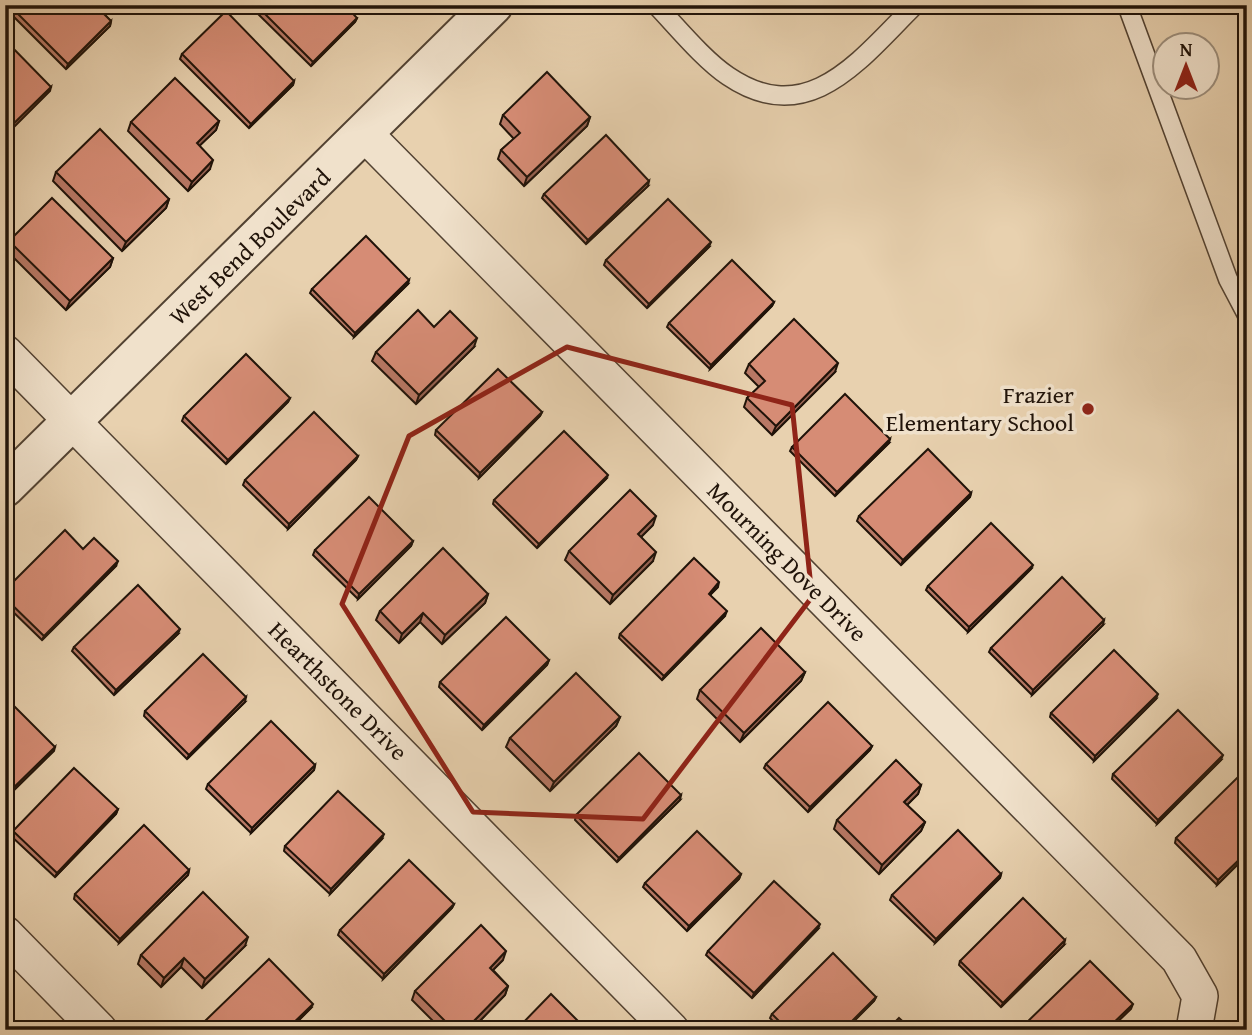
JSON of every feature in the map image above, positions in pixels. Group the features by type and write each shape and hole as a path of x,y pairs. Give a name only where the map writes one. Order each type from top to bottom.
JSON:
{"street":[{"name":"West Bend Boulevard","path":"5,487 494,5"},
{"name":"Mourning Dove Drive","path":"365,134 1179,959 1197,1013"},
{"name":"Hearthstone Drive","path":"5,352 671,1030"},
{"path":"5,934 99,1030"}],"lane":[{"path":"656,5 726,75 754,91 782,97 818,90 850,68 915,5"},
{"path":"1128,5 1228,279 1247,315"}],"highlighted area":[{"path":"567,347 792,405 812,597 643,819 473,812 342,604 409,436"}],"building":[{"path":"9,5 95,5 111,21 68,64"},
{"path":"345,5 357,18 313,62 258,7"},
{"path":"226,11 294,81 251,124 182,54"},
{"path":"5,40 51,87 7,130 5,128"},
{"path":"547,72 590,117 527,177 501,150 520,133 503,115"},
{"path":"175,78 219,121 197,143 213,160 192,182 131,122"},
{"path":"100,129 169,199 126,242 56,172"},
{"path":"606,135 649,181 588,240 544,194"},
{"path":"52,198 113,258 70,301 9,241"},
{"path":"668,199 711,242 649,304 606,260"},
{"path":"366,236 409,280 355,333 312,289"},
{"path":"732,260 774,302 711,365 669,323"},
{"path":"418,310 434,327 450,311 477,338 419,395 376,352"},
{"path":"794,319 838,363 776,426 747,398 765,381 749,364"},
{"path":"246,354 290,398 228,460 184,416"},
{"path":"498,369 542,412 480,473 436,430"},
{"path":"845,394 890,439 837,492 792,447"},
{"path":"314,412 358,456 289,524 245,480"},
{"path":"564,431 608,475 539,544 494,500"},
{"path":"928,449 971,493 903,560 859,516"},
{"path":"630,490 656,516 638,534 656,552 613,595 569,551"},
{"path":"369,497 413,541 359,594 315,550"},
{"path":"991,523 1033,565 969,627 928,586"},
{"path":"65,530 83,549 94,538 118,561 44,636 5,598 5,590"},
{"path":"443,548 488,594 445,635 423,613 402,634 380,611"},
{"path":"694,558 719,582 709,594 727,611 664,676 620,634"},
{"path":"1062,577 1104,620 1033,690 991,648"},
{"path":"138,585 180,629 116,690 74,647"},
{"path":"506,617 549,660 484,725 440,682"},
{"path":"761,628 805,672 744,733 700,690"},
{"path":"1114,650 1158,694 1095,756 1051,713"},
{"path":"203,654 246,697 189,755 145,711"},
{"path":"576,673 620,717 554,782 510,738"},
{"path":"828,702 872,746 810,807 766,764"},
{"path":"11,703 55,747 5,796 5,709"},
{"path":"1178,710 1223,755 1158,820 1113,774"},
{"path":"271,721 315,765 252,828 208,784"},
{"path":"639,753 681,795 619,858 576,815"},
{"path":"896,760 921,785 904,802 925,822 882,865 837,820"},
{"path":"74,768 118,809 57,873 13,831"},
{"path":"1239,776 1247,783 1247,852 1218,880 1176,838"},
{"path":"338,791 384,834 331,889 285,846"},
{"path":"144,825 189,870 120,939 75,894"},
{"path":"958,830 1001,874 936,939 892,895"},
{"path":"697,831 741,874 689,926 645,883"},
{"path":"409,860 454,904 384,974 340,930"},
{"path":"774,881 820,924 754,993 708,951"},
{"path":"203,892 248,937 205,979 184,958 164,978 141,955"},
{"path":"1023,898 1065,940 1003,1003 960,961"},
{"path":"481,925 506,951 490,968 508,986 465,1030 454,1030 415,991"},
{"path":"833,953 876,997 843,1030 788,1030 772,1014"},
{"path":"269,959 313,1004 286,1030 214,1030 205,1021"},
{"path":"1090,961 1133,1004 1106,1030 1027,1030 1023,1026"},
{"path":"551,994 577,1020 567,1030 516,1030"},
{"path":"899,1018 912,1030 887,1030"}],"place":[{"name":"Frazier Elementary School","path":"1088,409"}]}
